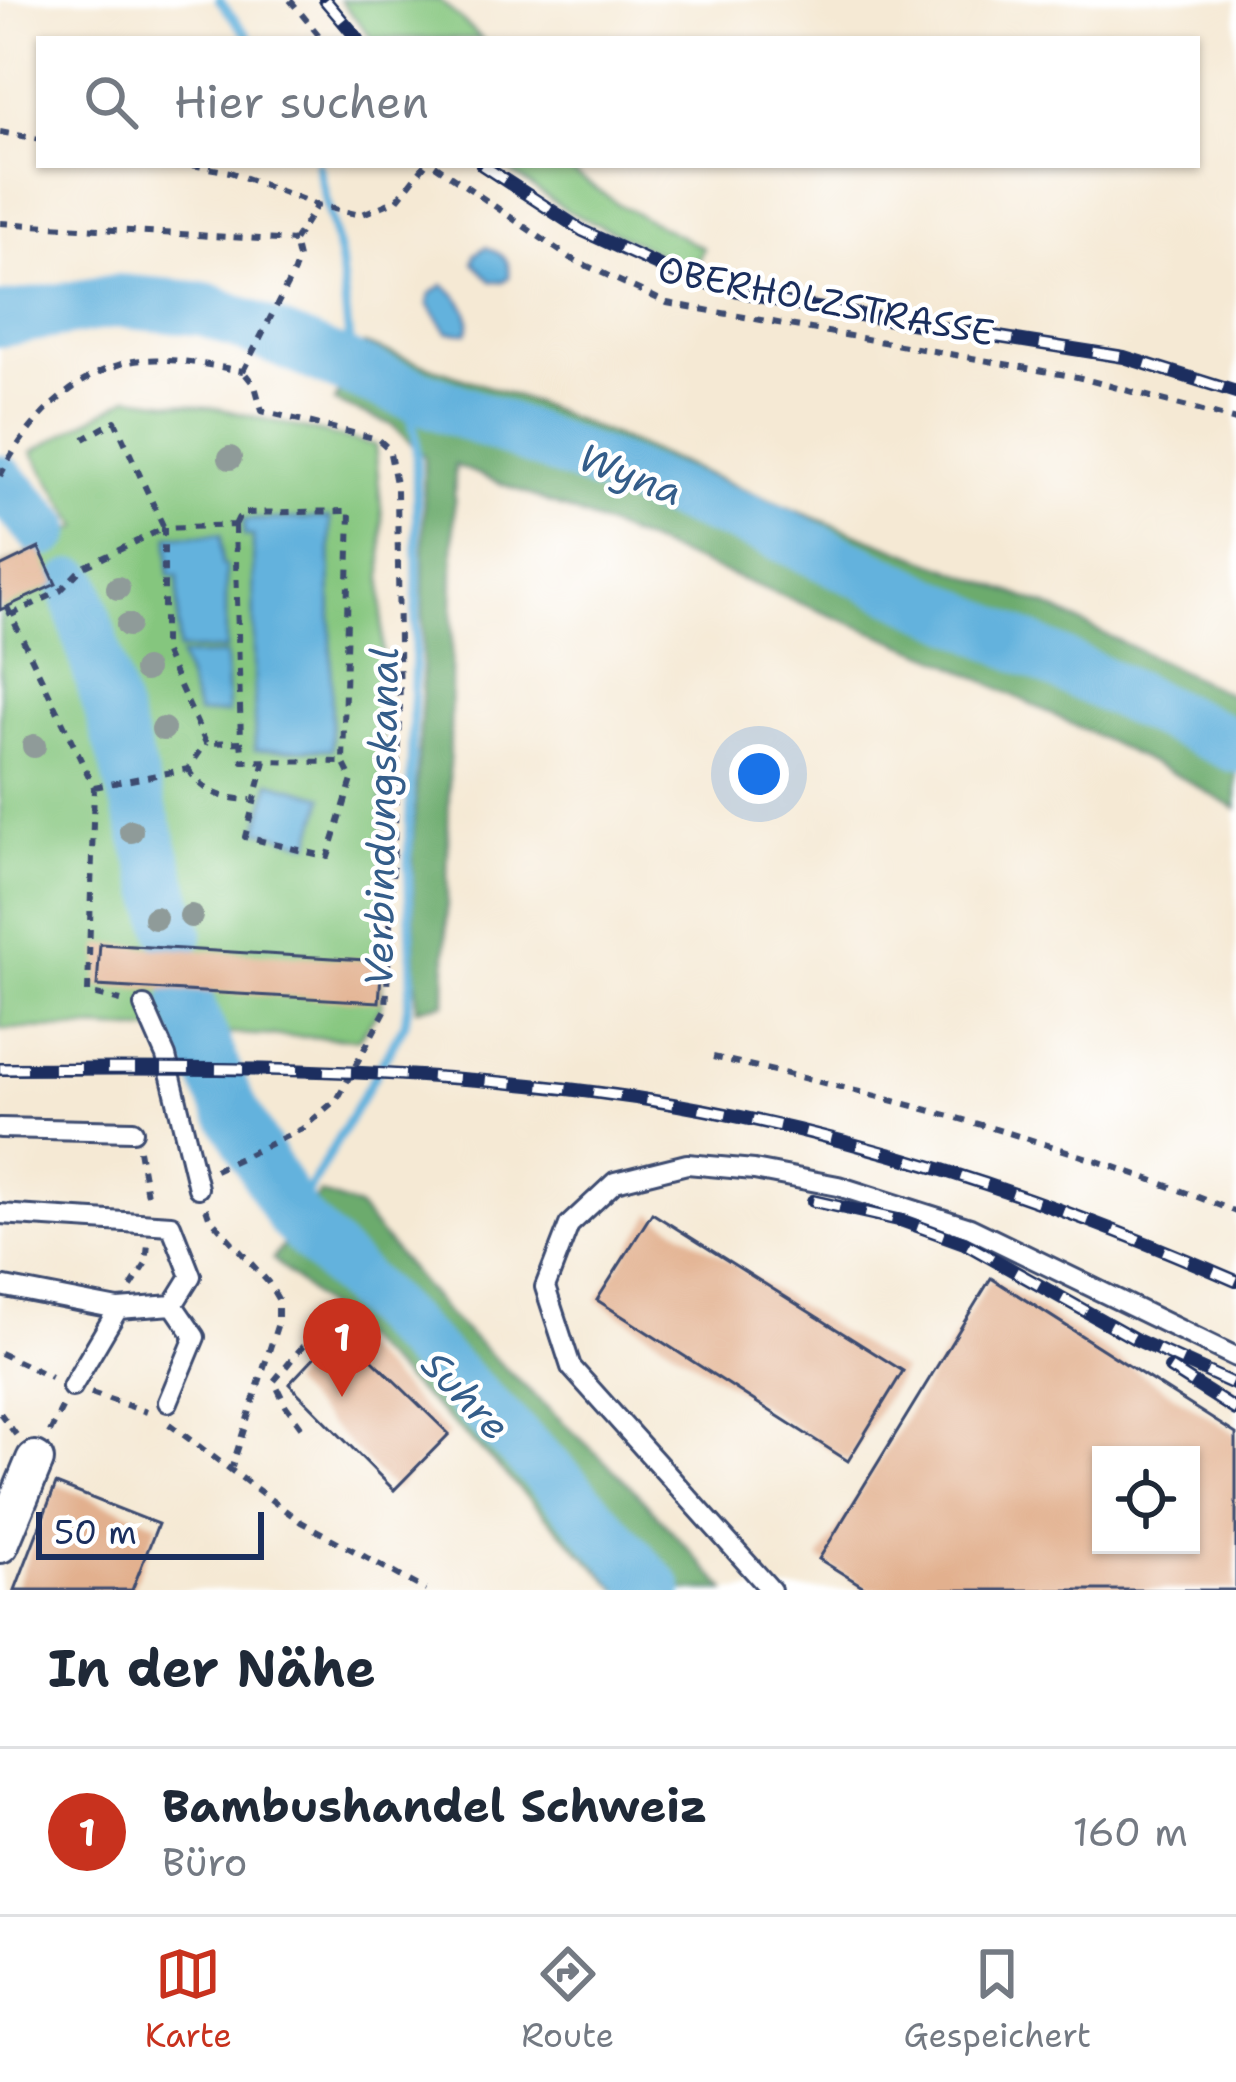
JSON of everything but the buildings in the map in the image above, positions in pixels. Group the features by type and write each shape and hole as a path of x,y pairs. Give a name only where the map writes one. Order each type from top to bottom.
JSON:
{"street":[{"path":"0,1544 35,1460"}],"lane":[{"path":"144,1006 166,1057 198,1188"},
{"path":"0,1128 133,1131"},
{"path":"771,1590 571,1367 545,1287 568,1226 615,1182 687,1164 754,1170 838,1186 970,1228 1236,1357"},
{"path":"0,1214 171,1225 191,1276 173,1305"},
{"path":"0,1286 118,1309 173,1305"},
{"path":"168,1402 195,1337 173,1305"},
{"path":"72,1387 118,1309"}],"path":[{"path":"290,0 320,36"},
{"path":"0,132 36,138"},
{"path":"208,168 360,215 397,200 423,168"},
{"name":"OBERHOLZSTRASSE","path":"439,168 570,258 667,302 1077,376 1236,420"},
{"path":"243,371 298,259 294,241 317,205"},
{"path":"0,223 294,241"},
{"path":"0,476 12,453 65,390 124,363 189,362 243,371 255,386 262,411 378,439 389,449 397,488 400,722 386,1010 338,1098 302,1129 220,1165"},
{"path":"84,439 116,422 164,527 164,651 206,743"},
{"path":"265,761 244,837 328,856 352,780 344,762 350,511 241,513 235,525 243,761 265,761 344,762"},
{"path":"144,1006 88,993 94,787 9,611 60,591 82,568 164,527 235,525"},
{"path":"206,743 241,742"},
{"path":"94,787 188,769 206,743"},
{"path":"188,769 203,789 221,798 252,800"},
{"path":"713,1058 825,1082 990,1127 1095,1159 1236,1212"},
{"path":"198,1188 209,1217 278,1299 278,1323 232,1467 301,1522 426,1590"},
{"path":"303,1346 274,1381 304,1431"},
{"path":"0,1353 72,1387 35,1460"}],"green space":[{"path":"340,0 439,0 479,36 370,36"},
{"path":"505,168 574,168 572,172 620,205 703,248 695,270 566,210"},
{"path":"364,344 532,402 786,507 1047,606 1236,698 1236,809 935,657 455,465 445,1003 417,1009 412,858 422,696 424,456 392,425 334,402"},
{"path":"130,397 221,409 375,445 382,518 382,1006 358,1039 0,1029 0,567 79,527 32,452"},
{"path":"320,1193 358,1207 446,1313 627,1482 726,1590 618,1590 480,1449 273,1259"}],"water":[{"path":"486,247 507,261 509,277 502,282 491,281 473,262 475,254"},
{"path":"443,285 467,312 467,333 447,332 428,304 430,294"},
{"path":"330,518 332,749 255,750 253,536 244,536 244,520"},
{"path":"221,535 222,565 226,566 226,650 178,650 178,576 169,576 169,536"},
{"path":"226,655 228,713 198,714 180,656"},
{"path":"270,782 324,797 310,844 258,830"}],"waterway":[{"path":"219,0 248,36"},
{"path":"319,168 340,258 352,368"},
{"name":"Wyna","path":"0,320 117,301 205,309 385,383 770,529 1236,746"},
{"name":"Verbindungskanal","path":"293,1217 405,1023 412,976 408,864 417,582 416,438 404,390"},
{"name":"Suhre","path":"0,482 45,530"},
{"name":"Suhre","path":"75,586 176,934"},
{"name":"Suhre","path":"187,1002 227,1102 293,1217 558,1482 656,1590"}],"railway":[{"path":"325,0 355,36"},
{"path":"487,168 583,231 686,278 791,304 1124,357 1236,392"},
{"path":"0,1069 239,1069 398,1075 636,1098 791,1128 942,1170 1091,1221 1236,1281"},
{"path":"813,1201 903,1221 964,1243 1137,1340 1236,1385"},
{"path":"1170,1368 1236,1410"}],"place":[{"name":"Bambushandel Schweiz","path":"342,1397"}]}
